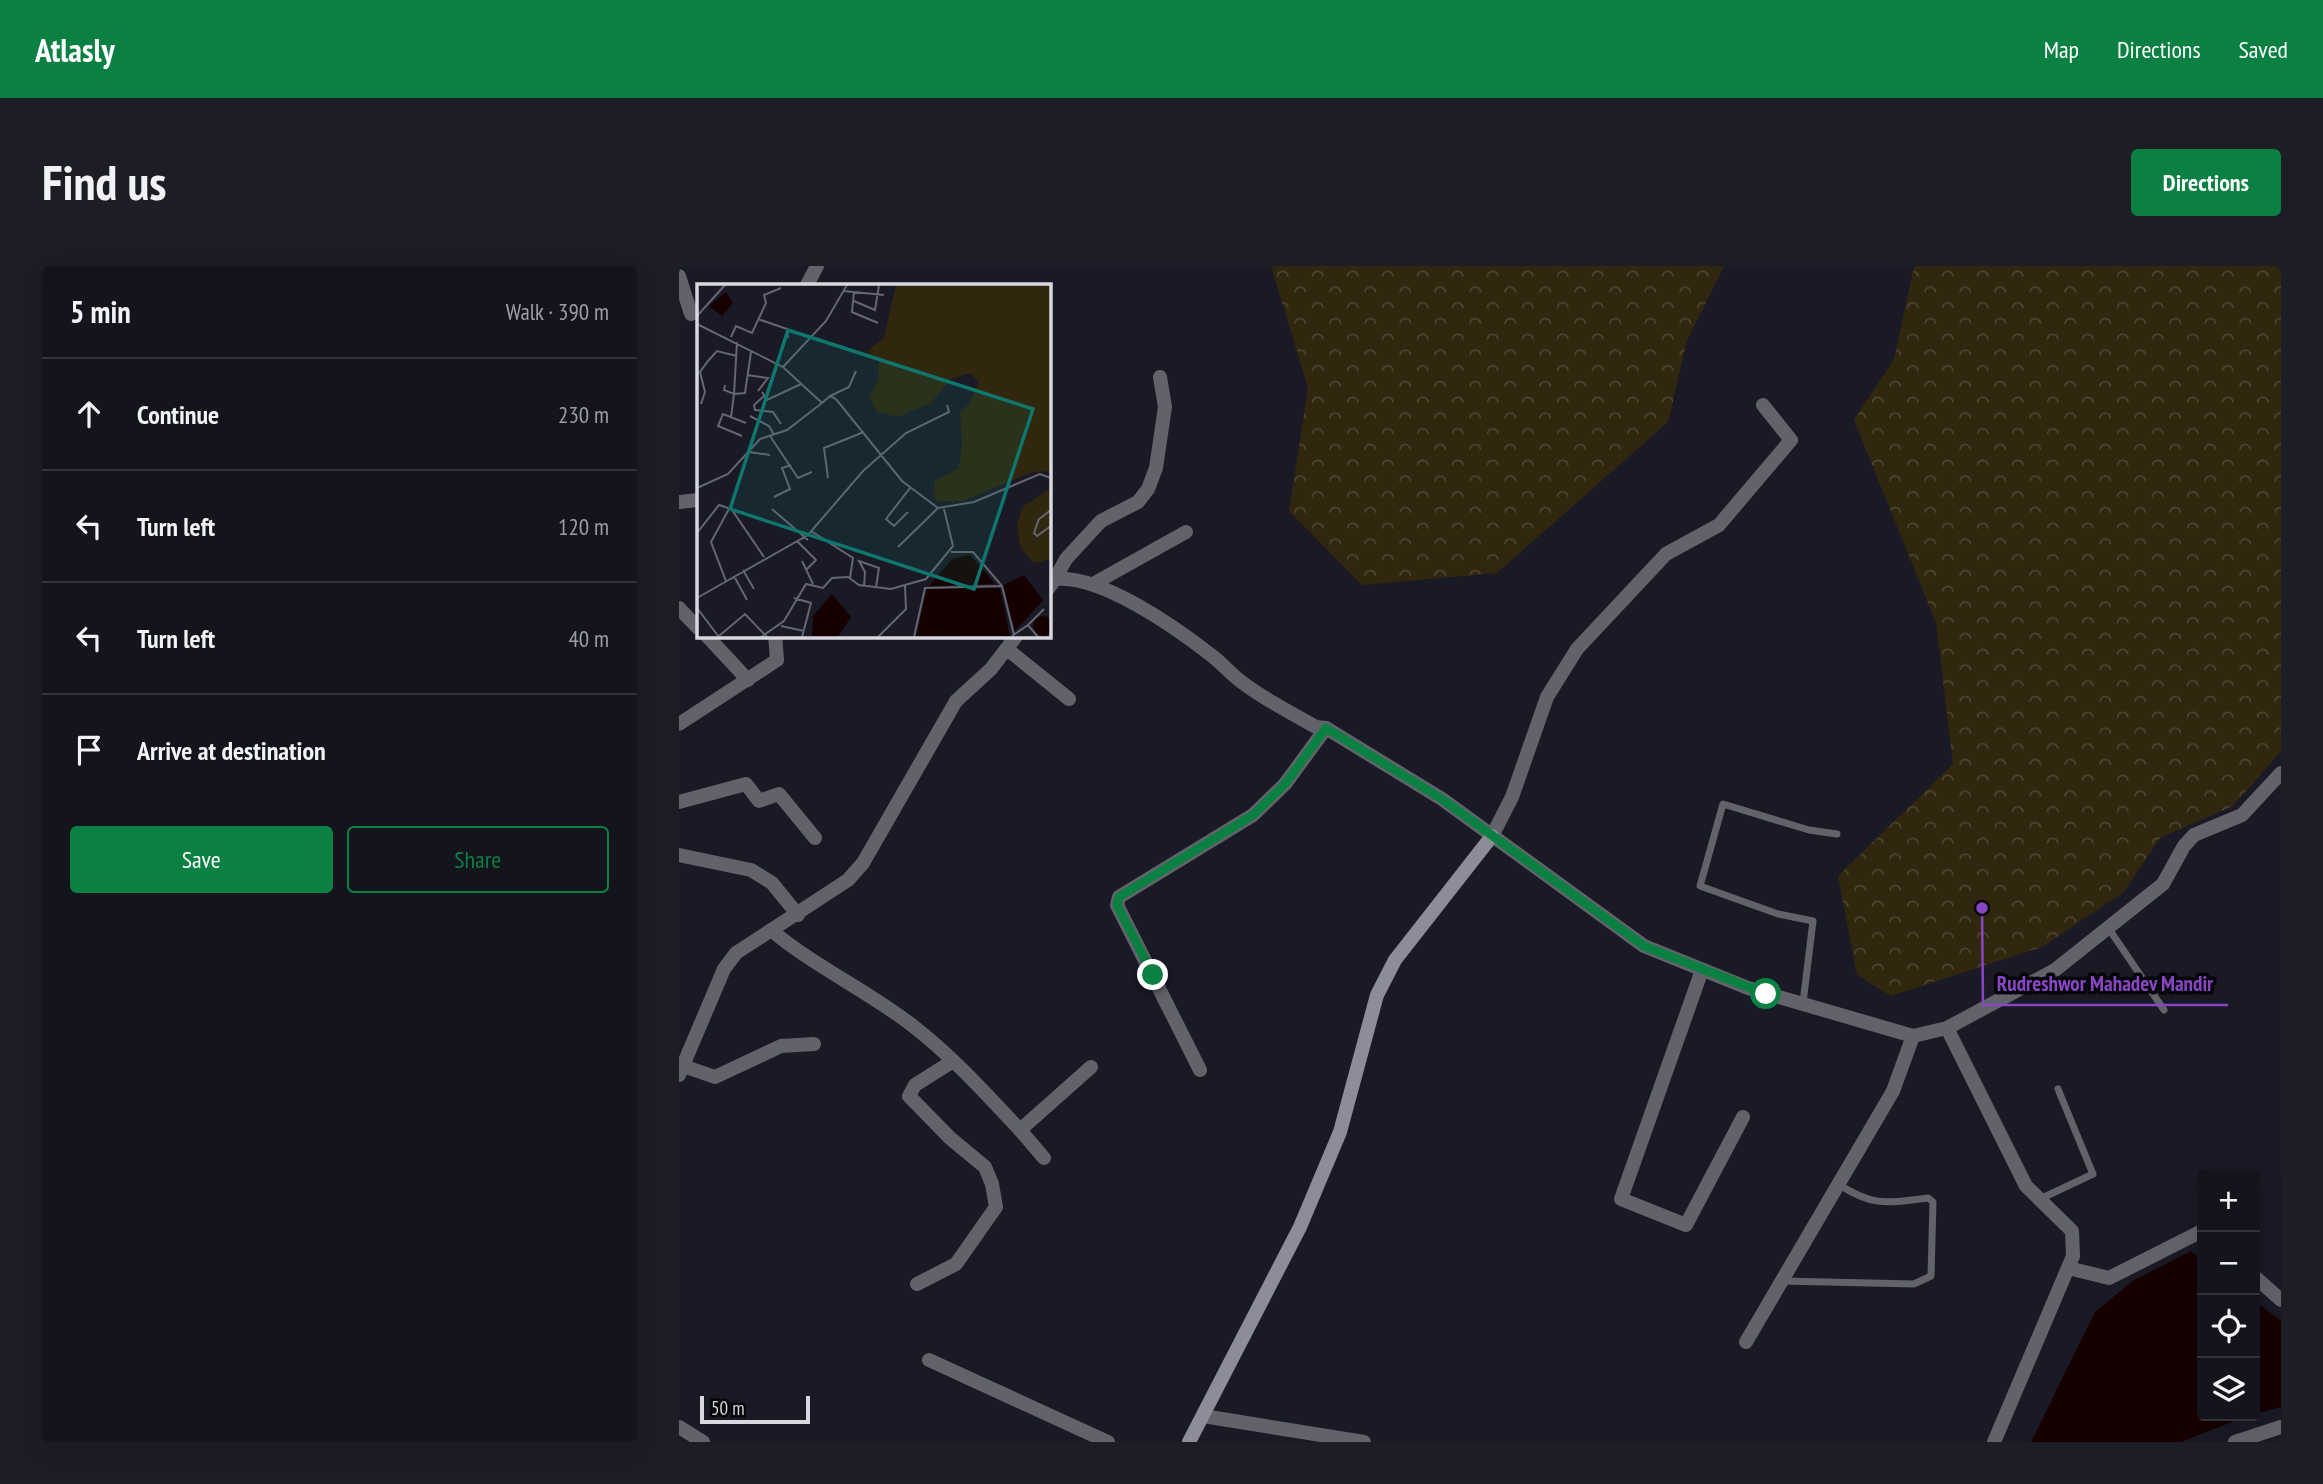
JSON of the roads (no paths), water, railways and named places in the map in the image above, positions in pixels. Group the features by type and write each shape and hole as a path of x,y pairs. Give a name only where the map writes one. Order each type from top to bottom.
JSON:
{"street":[{"path":"808,284 817,266"},
{"path":"679,276 691,314"},
{"path":"1051,584 1066,559 1101,521 1138,502 1148,489 1156,468 1165,407 1160,377"},
{"path":"1189,1442 1300,1227 1340,1132 1377,995 1395,960 1492,836 1512,797 1547,697 1577,649 1666,554 1719,525 1791,440 1763,405"},
{"path":"679,502 697,500"},
{"path":"1093,584 1187,532"},
{"path":"1051,584 1070,578 1093,584 1155,618 1210,654 1243,684 1316,727 1326,728 1442,799 1644,946 1748,988 1913,1036 1947,1028 2055,970 2163,884 2184,846 2194,835 2242,815 2281,773"},
{"path":"679,608 697,627"},
{"path":"708,637 748,680"},
{"path":"679,724 777,660 775,637"},
{"path":"814,1044 781,1046 715,1077 681,1071 724,969 736,953 799,915 848,880 863,863 955,701 991,669 1016,637"},
{"path":"1007,649 1069,699"},
{"path":"1200,1070 1117,905 1119,897 1253,815 1285,784 1326,728"},
{"path":"679,802 746,784 759,801 779,794 815,838"},
{"path":"679,855 751,870 772,883 799,915"},
{"path":"771,930 805,957 913,1026 953,1061 1044,1158"},
{"path":"1702,970 1621,1199 1686,1225 1743,1117"},
{"path":"1947,1028 2026,1186 2072,1231 2073,1256 1994,1442"},
{"path":"1746,1342 1893,1091 1913,1036"},
{"path":"917,1284 956,1264 996,1208 992,1184 985,1167 950,1138 909,1096 915,1085 953,1061"},
{"path":"1020,1130 1091,1067"},
{"path":"2068,1268 2109,1278 2200,1232"},
{"path":"2260,1281 2281,1300"},
{"path":"929,1360 1108,1442"},
{"path":"1203,1416 1364,1442"},
{"path":"679,1427 703,1442"},
{"path":"2235,1442 2281,1427"}],"lane":[{"path":"1803,1004 1813,921 1778,914 1700,886 1723,804 1809,830 1837,834"},
{"path":"2109,929 2164,1010"},
{"path":"2039,1200 2093,1174 2058,1089"},
{"path":"1782,1281 1914,1284 1931,1276 1933,1202 1927,1198 1892,1202 1864,1200 1837,1183"}],"place":[{"name":"Rudreshwor Mahadev Mandir","path":"1982,908"}]}
